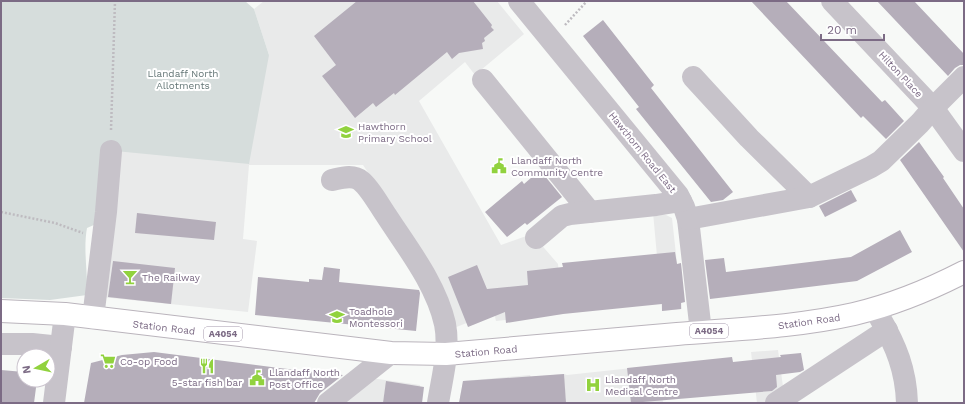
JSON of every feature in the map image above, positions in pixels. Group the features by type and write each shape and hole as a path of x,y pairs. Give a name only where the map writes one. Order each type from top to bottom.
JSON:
{"main road":[{"name":"Station Road","path":"1,311 65,314 424,355 799,324 836,318 874,308 926,290 964,272"}],"street":[{"name":"Hawthorn Road East","path":"519,1 550,38 685,210"},
{"name":"Hilton Place","path":"832,1 933,108 964,152"},
{"path":"693,77 749,138 810,197"},
{"path":"536,238 562,216 570,214 656,206 685,210 810,197 881,161 964,77"},
{"path":"483,80 590,212"},
{"path":"94,318 111,151"},
{"path":"332,180 354,177 361,181 373,196 423,271 438,303 445,325 446,354 438,403"},
{"path":"685,210 701,332"},
{"path":"874,308 893,342 903,367 907,403"},
{"path":"54,403 65,314"},
{"path":"776,403 887,330"},
{"path":"1,344 32,344 61,347"},
{"path":"328,403 391,352"}],"path":[{"path":"111,151 115,1"},
{"path":"550,38 563,28 587,1"},
{"path":"1,212 55,223 86,234 103,238"}],"shaded area":[{"path":"264,1 497,1 524,34 475,75 465,62 419,101 501,245 532,234 558,264 563,314 496,321 494,312 454,328 434,273 363,165 249,165 243,239 257,241 248,312 102,297 116,151 269,55 254,9"},
{"path":"653,212 672,218 682,309 662,311"},
{"path":"778,350 784,394 768,403 757,403 751,352"},
{"path":"660,365 663,403 459,403 463,381 530,375 531,377 567,375"},
{"path":"371,378 420,385 418,403 339,403"}],"green space":[{"name":"Llandaff North Allotments","path":"1,1 245,1 254,9 269,55 249,164 105,150 96,224 87,228 86,236 87,295 50,300 1,298"}],"building":[{"path":"357,1 473,1 492,25 491,27 494,30 484,38 485,41 482,43 483,49 459,53 452,59 447,52 395,95 394,93 376,107 373,103 355,118 322,76 336,65 314,36"},
{"path":"751,1 786,1 882,102 885,100 904,121 886,139 863,116 861,118"},
{"path":"877,1 914,1 964,54 964,65 960,65 955,68 948,76"},
{"path":"603,20 654,85 651,88 733,192 723,200 711,202 636,109 639,107 583,36"},
{"path":"919,142 944,177 943,178 964,209 964,252 900,160"},
{"path":"540,170 562,197 527,225 525,223 507,237 485,212 522,181 524,184"},
{"path":"851,190 857,201 825,217 819,206"},
{"path":"137,213 216,222 214,240 135,233"},
{"path":"900,230 912,252 857,281 710,299 705,260 724,258 726,272 851,257"},
{"path":"675,252 677,264 681,263 685,302 681,303 681,309 662,311 662,304 563,314 506,323 505,312 468,327 448,277 477,265 487,289 528,285 527,271 563,267 562,263"},
{"path":"113,261 175,268 171,304 108,297"},
{"path":"324,267 340,269 339,282 419,290 420,293 416,331 255,315 258,277 309,282 309,279 322,280"},
{"path":"154,352 343,375 320,393 314,403 84,403 91,363 122,355"},
{"path":"801,353 804,370 800,372 776,375 777,387 772,391 631,403 627,368 732,357 733,362 781,357 780,355"},
{"path":"1,370 16,371 16,388 36,388 34,403 1,403"},
{"path":"564,374 566,403 459,403 463,381"},
{"path":"386,381 424,387 422,403 383,403"}],"place":[{"name":"Hawthorn Primary School","path":"346,132"},
{"name":"Llandaff North Community Centre","path":"499,166"},
{"name":"The Railway","path":"130,277"},
{"name":"Toadhole Montessori","path":"337,317"},
{"name":"Co-op Food","path":"108,361"},
{"name":"5-star fish bar","path":"207,366"},
{"name":"Llandaff North Post Office","path":"257,378"},
{"name":"Llandaff North Medical Centre","path":"593,385"}]}
